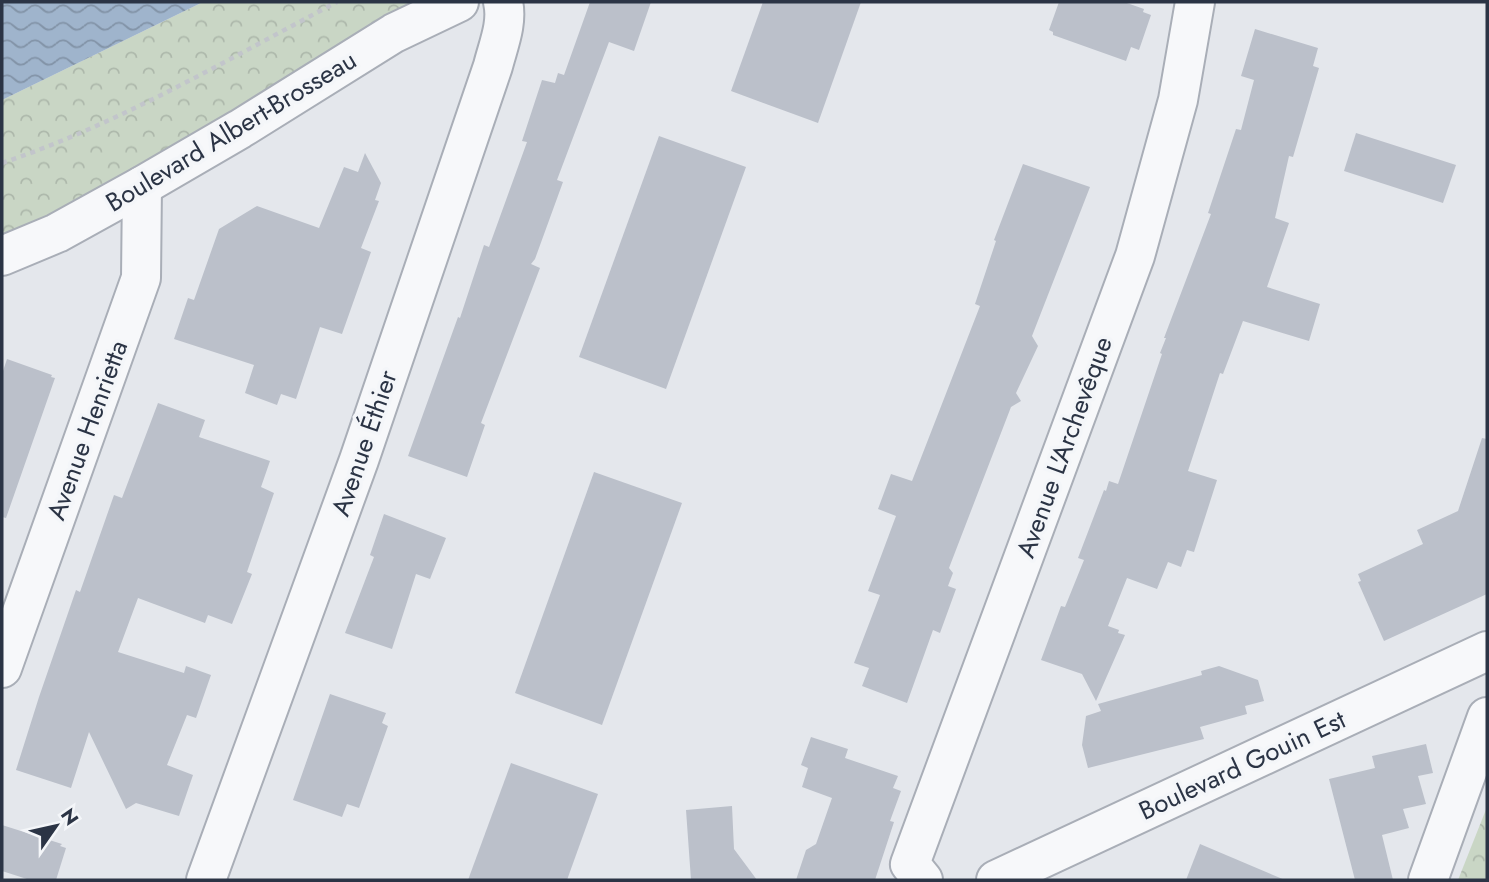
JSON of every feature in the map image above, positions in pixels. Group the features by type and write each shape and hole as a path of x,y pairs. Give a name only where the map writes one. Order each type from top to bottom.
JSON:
{"street":[{"name":"Boulevard Albert-Brosseau","path":"2,257 57,233 142,186 240,129 394,33 459,2"},
{"name":"Avenue Éthier","path":"206,880 359,460 492,66 503,29 503,2"},
{"name":"Avenue L'Archevêque","path":"923,880 910,864 1135,256 1178,100 1195,2"},
{"name":"Avenue Henrietta","path":"2,668 141,278 142,186"},
{"name":"Boulevard Gouin Est","path":"996,880 1487,651"},
{"path":"1428,880 1487,716"}],"path":[{"path":"2,163 89,128 142,103 337,2"}],"green space":[{"path":"203,2 483,2 142,186 2,256 2,100"},
{"path":"1487,807 1487,880 1458,880"}],"water":[{"path":"2,2 203,2 2,100"}],"building":[{"path":"590,2 651,2 634,51 609,42 557,180 563,182 531,264 540,268 481,423 485,425 467,477 408,456 458,317 460,318 484,245 489,247 527,142 522,141 542,80 555,83 558,73 564,75"},
{"path":"763,2 861,2 818,123 731,91"},
{"path":"1059,2 1124,2 1144,9 1143,12 1151,15 1139,50 1131,47 1126,61 1053,35 1049,30"},
{"path":"1255,29 1318,48 1313,66 1319,68 1293,157 1289,156 1275,218 1289,223 1267,287 1320,304 1309,341 1243,321 1223,374 1220,373 1188,471 1217,480 1194,552 1187,550 1181,567 1168,562 1157,589 1127,578 1108,626 1125,635 1096,701 1082,674 1041,660 1061,606 1065,607 1084,560 1078,558 1104,490 1106,491 1109,481 1118,484 1162,354 1160,353 1164,338 1211,214 1208,213 1236,129 1241,130 1254,80 1241,76"},
{"path":"1356,133 1456,165 1443,203 1344,171"},
{"path":"659,136 746,167 666,389 579,357"},
{"path":"365,153 381,183 375,200 379,201 361,248 371,252 342,334 320,327 296,399 281,394 277,405 245,393 254,365 174,339 188,298 194,300 219,229 257,206 319,228 344,167 358,172"},
{"path":"1023,164 1090,187 1032,336 1038,346 1016,393 1021,401 1011,407 949,568 953,573 948,586 956,589 940,633 933,630 907,703 862,686 869,668 854,663 880,595 868,591 896,516 878,509 891,474 912,481 980,306 975,304 996,241 994,240"},
{"path":"7,359 55,378 6,518 2,517 2,374"},
{"path":"158,403 205,420 199,437 270,461 261,487 274,493 247,572 252,574 232,624 208,615 205,623 138,598 118,652 184,673 186,666 211,675 196,718 187,715 167,765 193,775 179,816 136,803 126,809 89,732 71,788 16,770 76,590 80,592 114,495 122,498"},
{"path":"1482,438 1487,439 1487,594 1384,641 1358,582 1361,581 1358,574 1423,544 1417,530 1458,511"},
{"path":"594,472 682,503 602,725 515,693"},
{"path":"384,514 446,538 430,579 416,574 392,649 345,633 374,557 370,555"},
{"path":"1219,666 1258,680 1264,701 1245,706 1247,714 1200,727 1204,739 1088,768 1082,745 1086,716 1101,711 1098,704 1202,675 1201,671"},
{"path":"330,694 386,713 382,723 388,726 359,808 347,804 342,817 293,800"},
{"path":"811,737 848,749 845,758 898,776 893,788 901,791 890,821 894,822 875,880 796,880 806,850 816,844 832,798 802,787 808,768 801,765"},
{"path":"1426,744 1433,773 1418,776 1426,804 1403,809 1409,828 1382,835 1393,880 1355,880 1329,779 1375,768 1372,756"},
{"path":"511,763 598,794 567,880 468,880"},
{"path":"732,806 734,849 757,880 691,880 686,810"},
{"path":"2,825 62,844 60,846 66,848 56,880 30,880 2,871"},
{"path":"1200,844 1285,880 1186,880"}]}
